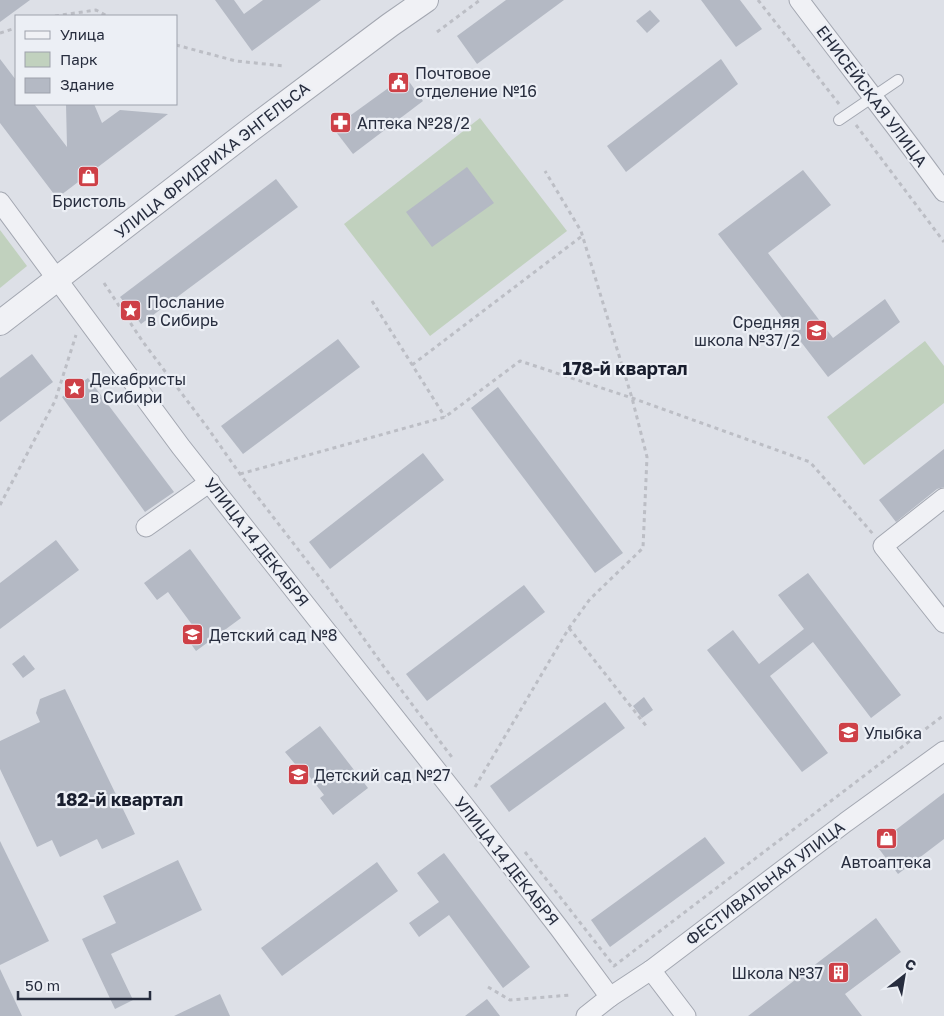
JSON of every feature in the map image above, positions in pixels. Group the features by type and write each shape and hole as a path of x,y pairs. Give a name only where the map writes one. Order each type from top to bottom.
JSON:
{"street":[{"name":"УЛИЦА ФРИДРИХА ЭНГЕЛЬСА","path":"0,323 250,130 426,0"},
{"name":"ЕНИСЕЙСКАЯ УЛИЦА","path":"799,0 944,192"},
{"name":"УЛИЦА 14 ДЕКАБРЯ","path":"0,202 181,447 464,805 610,997"},
{"path":"146,527 210,482"},
{"path":"944,498 883,546 944,623"},
{"name":"ФЕСТИВАЛЬНАЯ УЛИЦА","path":"586,1016 610,997 651,970 944,750"},
{"path":"651,970 686,1016"}],"lane":[{"path":"839,120 898,80"}],"path":[{"path":"437,32 480,0"},
{"path":"62,15 96,10 105,15"},
{"path":"0,33 15,28"},
{"path":"178,46 236,61 284,66"},
{"path":"469,780 474,787 569,628 590,599 643,548 648,457 632,398 581,232 545,171"},
{"path":"412,365 582,236"},
{"path":"104,283 143,342 458,765"},
{"path":"372,301 445,417"},
{"path":"0,505 55,401 76,335"},
{"path":"240,474 445,417 520,361 632,398 810,462 883,546"},
{"path":"569,628 648,727"},
{"path":"523,849 614,966 944,715"},
{"path":"488,987 510,1000 570,995"}],"green space":[{"path":"480,118 567,231 430,336 344,224"},
{"path":"0,230 27,266 0,288"},
{"path":"925,341 944,366 944,403 864,465 827,417"}],"building":[{"path":"0,0 30,0 0,22"},
{"path":"215,0 234,0 244,14 263,0 321,0 252,51"},
{"path":"506,0 564,0 477,64 457,36"},
{"path":"701,0 740,0 762,29 736,47"},
{"path":"650,10 660,21 647,33 636,21"},
{"path":"0,59 15,79 15,105 35,105 67,147 66,105 94,105 102,123 120,110 168,114 57,198 0,123"},
{"path":"721,59 738,84 626,172 607,146"},
{"path":"405,76 423,101 353,154 333,128"},
{"path":"467,167 494,203 432,247 406,212"},
{"name":"Средняя школа №37/2","path":"803,170 831,205 768,253 833,338 885,299 900,322 828,377 718,234"},
{"path":"276,179 298,207 141,324 120,297"},
{"path":"338,339 360,367 243,454 221,426"},
{"path":"32,354 53,382 0,422 0,378"},
{"path":"88,378 174,492 145,512 62,397"},
{"path":"498,387 623,553 595,573 471,408"},
{"path":"944,449 944,487 937,489 896,522 879,500"},
{"path":"423,453 444,480 330,569 309,542"},
{"path":"56,540 79,570 0,629 0,583"},
{"path":"190,549 241,618 196,651 183,633 193,626 168,592 157,600 144,583"},
{"path":"808,573 901,695 871,718 813,642 770,676 828,753 802,772 707,650 733,630 759,664 804,629 778,595"},
{"path":"524,585 545,612 427,701 406,674"},
{"path":"24,655 35,669 23,678 12,664"},
{"path":"65,689 135,834 102,849 97,839 60,857 52,840 37,847 0,769 0,741 40,722 36,713 40,699"},
{"path":"644,697 653,710 642,718 633,706"},
{"path":"605,702 625,728 509,812 490,786"},
{"path":"320,726 368,788 333,815 320,798 324,795 303,768 300,770 285,752"},
{"path":"944,793 944,839 898,874 876,845"},
{"path":"705,837 725,863 610,947 591,920"},
{"path":"0,841 49,941 0,965"},
{"path":"444,853 530,967 503,988 449,915 419,937 409,923 439,902 417,873"},
{"path":"178,860 202,910 111,954 133,1000 115,1009 82,939 116,923 103,896"},
{"path":"377,862 398,891 282,976 261,948"},
{"name":"Школа №37","path":"876,918 901,952 845,994 862,1016 748,1016"},
{"path":"0,969 22,1016 0,1016"},
{"path":"220,994 230,1016 174,1016"},
{"path":"487,999 500,1016 465,1016"}],"place":[{"name":"Почтовое отделение №16","path":"399,82"},
{"name":"Аптека №28/2","path":"341,123"},
{"name":"Бристоль","path":"89,177"},
{"name":"Послание в Сибирь","path":"131,311"},
{"name":"Средняя школа №37/2","path":"816,331"},
{"name":"Декабристы в Сибири","path":"74,388"},
{"name":"Детский сад №8","path":"193,635"},
{"name":"Улыбка","path":"848,733"},
{"name":"Детский сад №27","path":"298,775"},
{"name":"Автоаптека","path":"886,838"},
{"name":"Школа №37","path":"839,973"}],"district":[{"name":"178-й квартал","path":"625,369"},
{"name":"182-й квартал","path":"120,800"}]}
